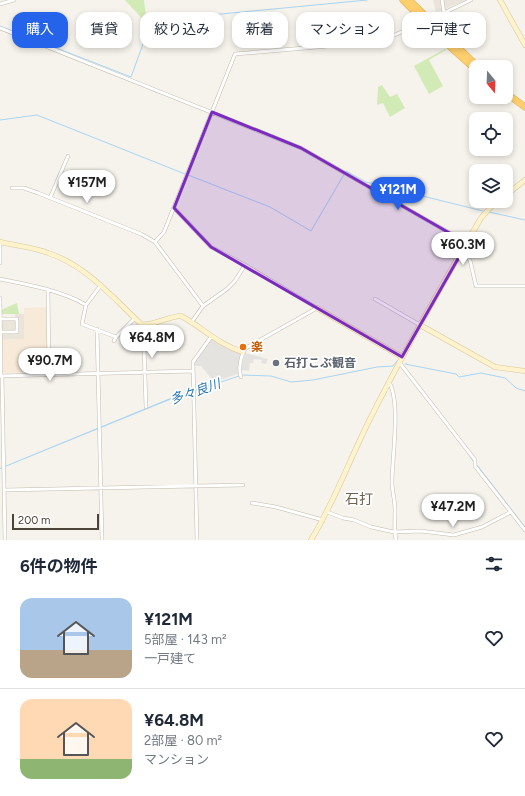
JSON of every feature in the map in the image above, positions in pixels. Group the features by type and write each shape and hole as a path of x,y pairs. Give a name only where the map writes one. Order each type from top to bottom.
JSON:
{"highway":[{"path":"403,0 416,12"},
{"path":"409,0 419,12"},
{"path":"454,48 469,63"},
{"path":"457,48 470,60"},
{"path":"513,93 525,102"},
{"path":"513,98 525,107"}],"street":[{"path":"0,4 14,0"},
{"path":"442,0 444,12"},
{"path":"458,0 458,5"},
{"path":"446,12 471,0"},
{"path":"500,0 525,45"},
{"path":"0,28 301,148 467,243"},
{"path":"155,242 164,232 235,54 375,42 381,41 402,32"},
{"path":"50,198 68,156"},
{"path":"513,189 525,180"},
{"path":"12,188 24,188 141,234 155,242 203,306"},
{"path":"174,208 212,247 402,357"},
{"path":"311,540 327,512 370,418 390,382 399,362 462,251 483,216 491,208"},
{"path":"0,263 0,242 57,256 88,274 134,318 144,325 181,316 211,337 243,352"},
{"path":"462,251 470,260 476,286 525,286"},
{"path":"191,323 203,306 235,281 245,265"},
{"path":"0,279 75,298 86,305"},
{"path":"101,285 86,305 82,324 116,338"},
{"path":"48,290 49,375"},
{"path":"0,298 5,540"},
{"path":"375,299 495,367 525,372"},
{"path":"240,377 239,374 243,352 246,348 317,308"},
{"path":"114,341 134,318"},
{"path":"0,319 17,319 17,332 1,332"},
{"path":"97,329 102,540"},
{"path":"197,540 193,371 194,360 211,337"},
{"path":"144,346 146,407"},
{"path":"399,362 475,460 475,466 525,530"},
{"path":"1,376 193,371"},
{"path":"390,382 392,387 395,420 392,484 395,508 394,532 396,540"},
{"path":"4,490 243,485"},
{"path":"252,503 276,507 323,520"},
{"path":"327,512 371,527 394,532 420,531 454,535 482,527 511,512"}],"highlighted area":[{"path":"212,112 301,148 467,243 402,357 211,247 174,208"}],"shaded area":[{"path":"433,0 466,0 438,12 436,12"},
{"path":"47,307 48,372 3,373 2,340 24,339 24,308"},
{"path":"15,313 24,314 24,339 2,340 1,319 15,319"},
{"path":"211,339 241,353 238,374 214,382 201,366 194,366 195,361"},
{"path":"72,351 73,372 50,373 50,352"},
{"name":"石打こぶ観音","path":"245,353 268,359 266,364 261,363 262,360 254,359 253,363 250,363 249,371 241,370"}],"green space":[{"path":"125,0 144,0 146,12 140,12 140,16"},
{"path":"445,49 446,50 429,60 443,86 429,94 414,66"},
{"path":"382,85 390,97 397,94 405,108 390,117 383,103 377,105 378,87"},
{"path":"17,303 19,314 1,314 1,310"}],"water":[{"path":"212,384 210,386 167,401 0,469 168,399"}],"waterway":[{"path":"0,26 131,77 147,33 159,20 367,0"},
{"path":"0,120 37,115 185,174"},
{"path":"188,175 270,207 311,231 346,171 366,182 483,211"},
{"path":"489,212 525,220"},
{"name":"多々良川","path":"242,375 271,376 291,382 313,380 377,367 393,366 397,361"},
{"path":"405,364 456,374 459,377 481,373 505,378 516,388 525,391"},
{"name":"多々良川","path":"212,385 239,376"},
{"name":"多々良川","path":"466,450 473,461"},
{"name":"多々良川","path":"477,465 525,527"}],"place":[{"name":"楽","path":"243,347"},
{"name":"石打こぶ観音","path":"276,363"}],"district":[{"name":"石打","path":"359,499"}]}
